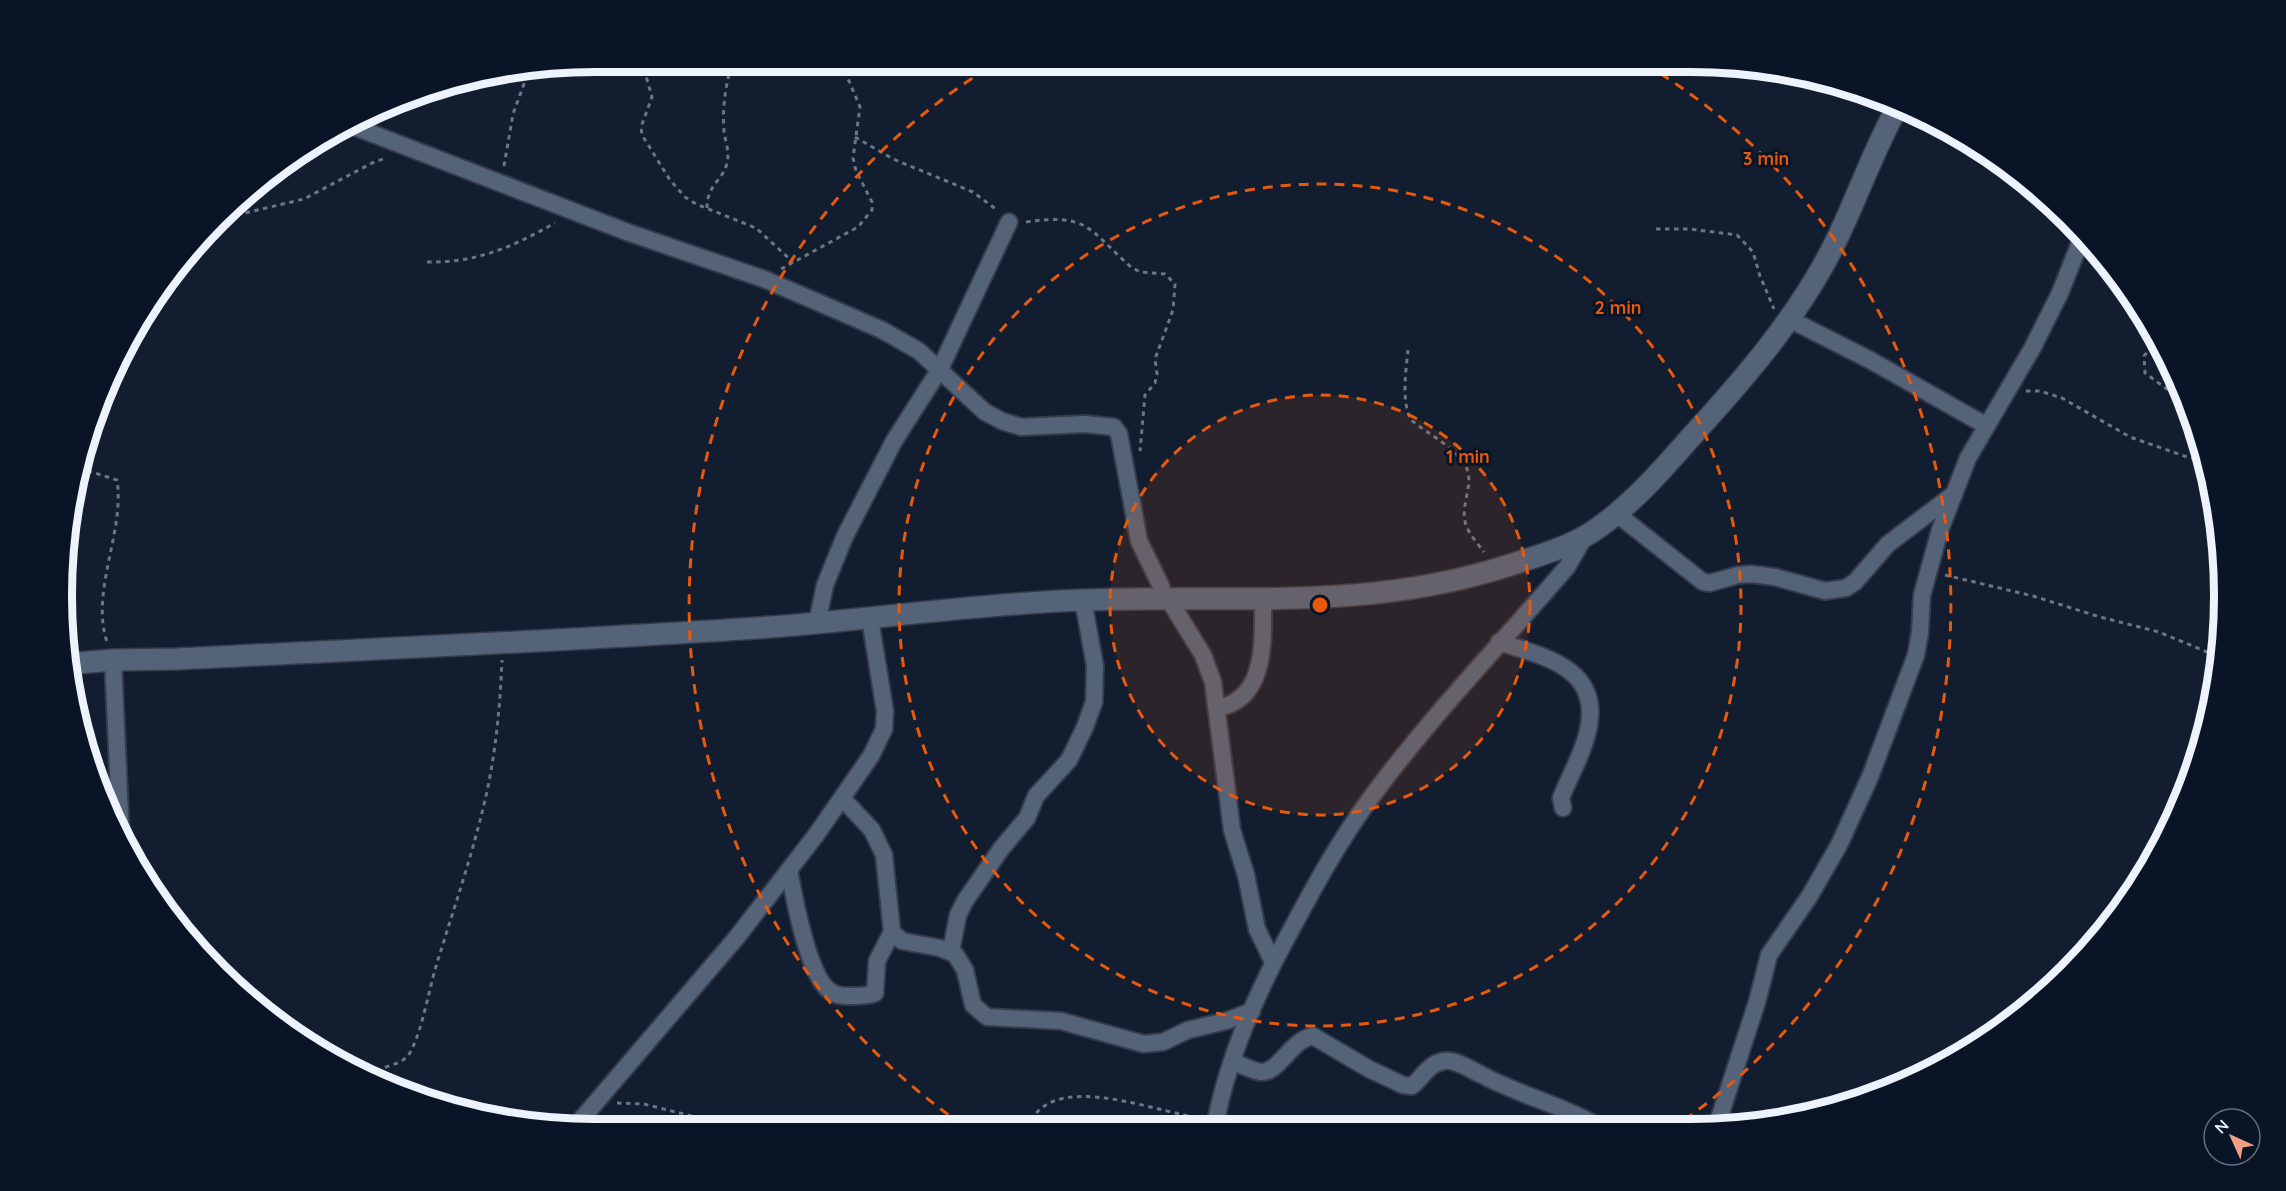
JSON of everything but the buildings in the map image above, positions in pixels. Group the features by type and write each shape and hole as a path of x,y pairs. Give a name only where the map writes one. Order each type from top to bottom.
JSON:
{"street":[{"path":"76,663 503,642 817,623 1083,600 1318,599 1420,589 1495,570 1555,550 1585,536 1617,514 1712,415 1786,323 1834,246 1869,160 1894,113"},
{"path":"359,129 575,212 764,279 903,339 940,369 985,412 1002,422 1022,427 1110,425 1117,430 1140,541 1166,600 1203,655 1213,682 1232,830 1246,874 1257,929 1273,963"},
{"path":"817,623 825,585 845,536 894,441 940,369 1009,222"},
{"path":"1719,1118 1757,1002 1769,955 1809,897 1839,845 1870,777 1916,655 1922,595 1954,494 1985,425 2033,347 2079,245"},
{"path":"1786,323 1870,360 1985,425"},
{"path":"1617,514 1703,582 1710,583 1751,574 1775,577 1825,591 1836,590 1855,582 1888,543 1954,494"},
{"path":"1216,1119 1233,1062 1273,963 1335,852 1369,800 1422,732 1499,642 1568,567 1585,536"},
{"path":"951,951 956,923 965,901 1001,849 1028,818 1036,796 1069,760 1088,721 1094,702 1095,666 1083,600"},
{"path":"1217,708 1236,703 1250,690 1257,673 1263,640 1263,600"},
{"path":"583,1119 737,937 789,870 871,756 884,729 883,686 870,619"},
{"path":"1499,642 1566,667 1576,675 1586,690 1590,705 1589,726 1561,798 1563,808"},
{"path":"113,660 120,814"},
{"path":"789,870 799,919 819,981 832,993 842,996 875,993 877,961 892,932 884,855 872,830 842,798"},
{"path":"892,932 902,941 951,951 960,959 965,970 973,1005 987,1017 1061,1021 1144,1044 1163,1042 1188,1030 1226,1021 1252,1011"},
{"path":"1233,1062 1263,1072 1271,1071 1302,1038 1313,1036 1369,1069 1403,1085 1412,1086 1434,1064 1444,1060 1460,1064 1518,1094 1556,1104 1585,1119"}],"path":[{"path":"645,72 652,97 641,127 642,135 679,192 696,204 756,228 793,262"},
{"path":"707,208 709,191 726,169 728,160 724,114 730,72"},
{"path":"764,279 858,227 872,210 872,202 856,171 853,158 860,107 844,72"},
{"path":"499,182 513,114 527,76"},
{"path":"855,137 892,159 973,192 994,207 1009,222 1073,219 1088,227 1131,267 1140,272 1165,274 1175,285 1173,310 1155,360 1157,374 1155,383 1145,395 1144,435 1139,458"},
{"path":"236,215 304,199 372,162 413,149"},
{"path":"427,262 474,259 518,243 575,212"},
{"path":"1656,229 1720,232 1737,235 1747,242 1786,323"},
{"path":"2151,347 2144,356 2145,373 2174,394"},
{"path":"1408,350 1405,374 1408,413 1411,420 1448,448 1465,465 1469,477 1464,509 1466,525 1495,570"},
{"path":"2004,393 2040,391 2062,398 2130,437 2196,458"},
{"path":"87,471 117,480 111,555 104,590 103,630 113,660"},
{"path":"1929,571 2033,596 2100,618 2159,632 2211,654"},
{"path":"379,1072 382,1068 402,1062 410,1053 466,874 486,795 499,724 503,642"},
{"path":"1032,1119 1044,1106 1062,1099 1095,1096 1120,1099 1196,1119"},
{"path":"597,1103 644,1104 703,1119"}]}
